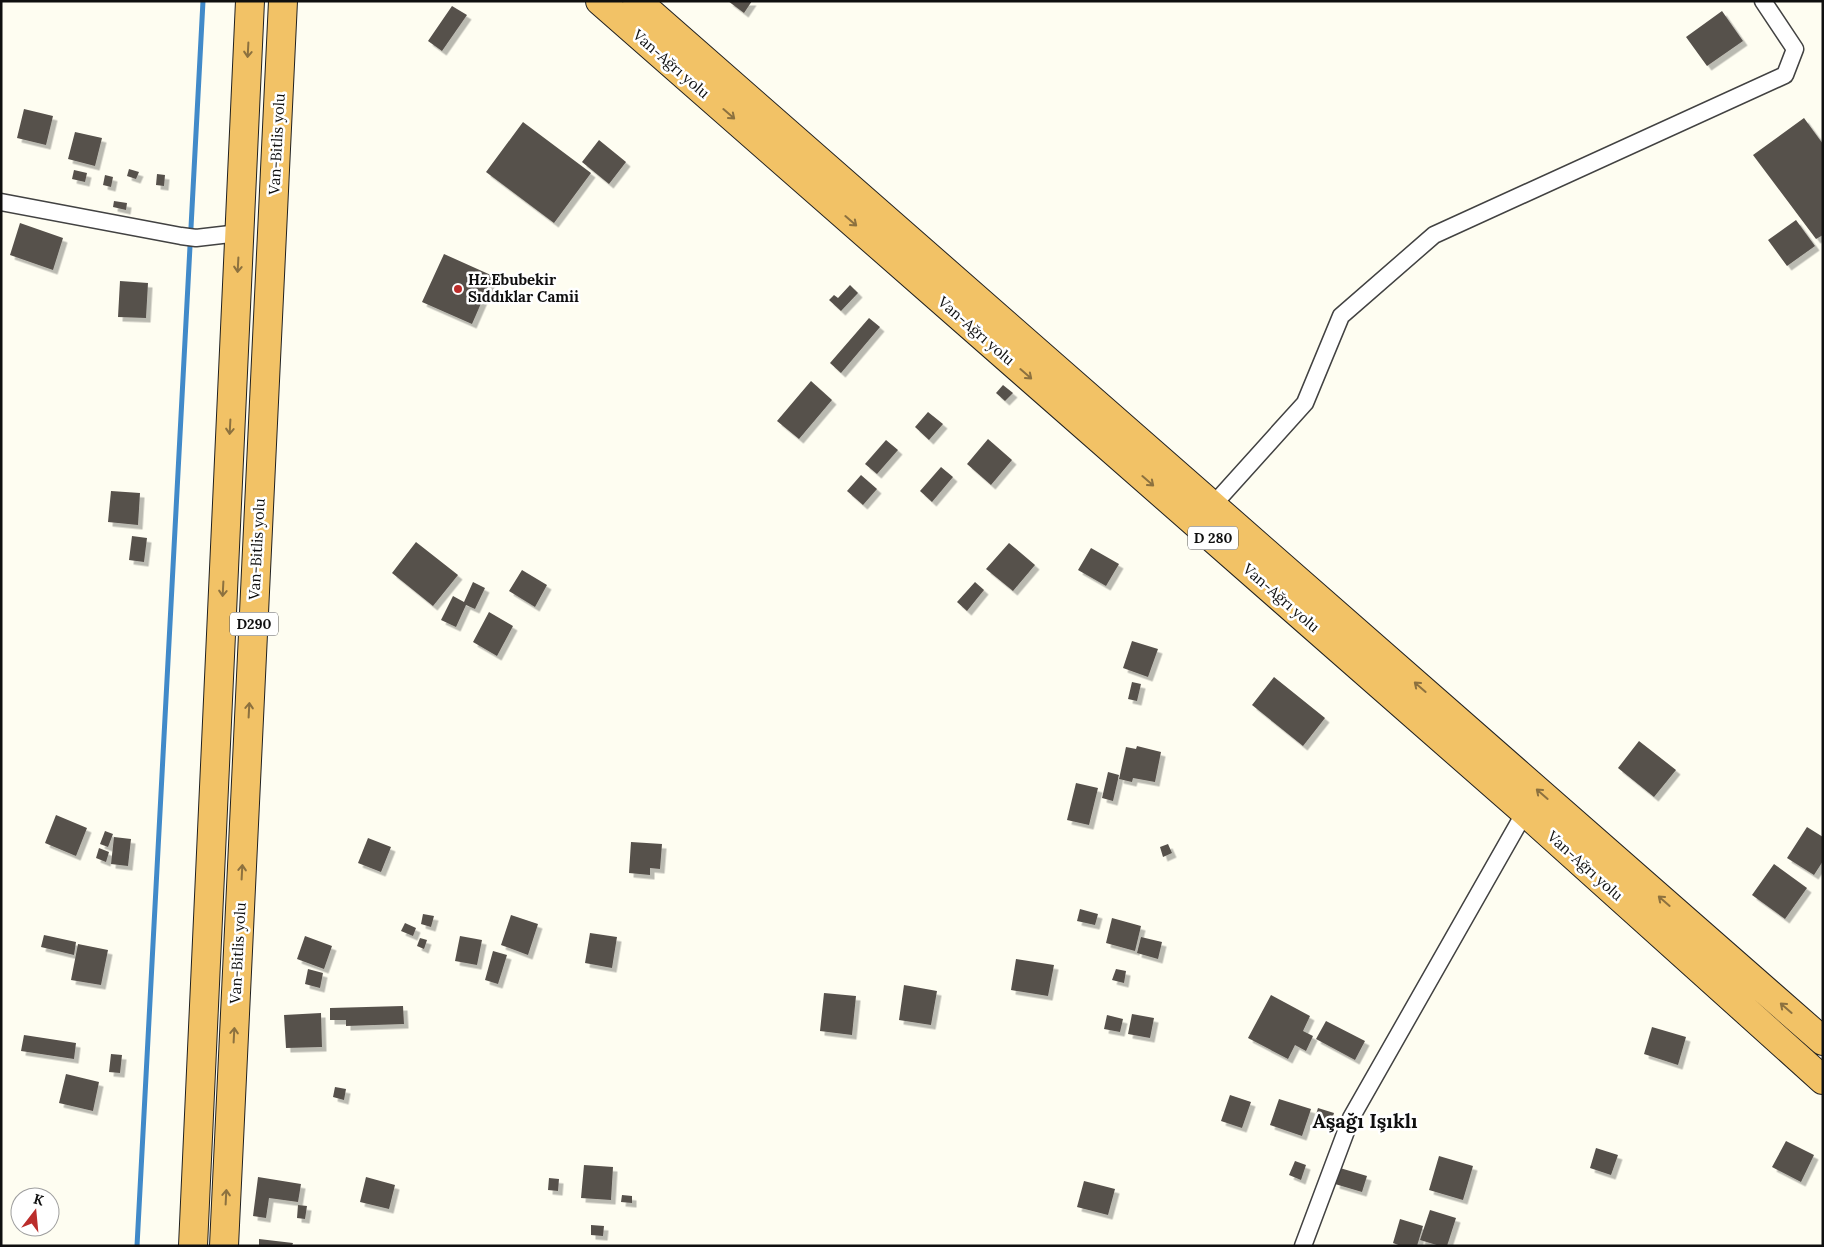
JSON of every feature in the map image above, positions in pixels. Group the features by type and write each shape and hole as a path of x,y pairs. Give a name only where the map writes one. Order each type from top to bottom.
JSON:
{"highway":[{"name":"Van-Bitlis yolu","path":"194,1246 250,1"},
{"name":"Van-Bitlis yolu","path":"224,1246 284,1"},
{"name":"Van-Ağrı yolu","path":"600,1 1525,812 1823,1080"},
{"name":"Van-Ağrı yolu","path":"637,1 1823,1041"}],"street":[{"path":"1213,505 1304,403 1341,316 1434,235 1785,75 1795,49 1763,1"},
{"path":"1,202 189,237 239,233"},
{"path":"1303,1246 1351,1118 1525,812"}],"building":[{"path":"728,1 752,1 744,13"},
{"path":"452,6 467,15 442,51 428,41"},
{"path":"1722,11 1743,41 1707,66 1686,37"},
{"path":"24,109 53,116 46,145 17,138"},
{"path":"1804,118 1823,144 1823,235 1816,239 1753,155"},
{"path":"523,122 591,173 554,223 486,172"},
{"path":"75,132 102,138 95,166 68,159"},
{"path":"599,140 626,162 609,184 582,162"},
{"path":"129,169 139,172 136,179 127,176"},
{"path":"74,170 87,173 85,182 72,179"},
{"path":"157,174 165,175 164,186 156,185"},
{"path":"105,175 113,177 111,187 103,185"},
{"path":"114,201 127,203 126,210 113,207"},
{"path":"1796,220 1815,246 1787,266 1768,240"},
{"path":"20,223 63,238 53,270 10,255"},
{"name":"Hz.Ebubekir Sıddıklar Camii","path":"444,254 493,276 472,324 422,302"},
{"path":"120,281 148,283 146,318 118,317"},
{"path":"850,285 858,293 841,311 829,300 834,295 838,298"},
{"path":"869,318 880,327 841,373 830,363"},
{"path":"811,381 832,400 799,439 777,421"},
{"path":"1003,385 1013,393 1005,401 996,393"},
{"path":"928,412 943,424 929,440 915,427"},
{"path":"988,439 1012,460 991,485 967,464"},
{"path":"886,440 898,450 877,474 865,464"},
{"path":"941,467 953,477 932,502 920,491"},
{"path":"861,475 877,489 863,505 847,491"},
{"path":"111,491 140,493 138,525 108,522"},
{"path":"132,536 147,538 144,562 129,560"},
{"path":"416,542 458,575 433,606 392,573"},
{"path":"1009,543 1035,565 1013,591 986,569"},
{"path":"1091,548 1119,564 1106,586 1078,570"},
{"path":"522,570 547,585 535,607 509,591"},
{"path":"473,582 485,588 475,609 466,605 456,627 441,620 453,596 464,602"},
{"path":"975,582 984,590 967,611 957,602"},
{"path":"489,612 513,626 497,656 473,642"},
{"path":"1132,641 1158,649 1148,677 1123,668"},
{"path":"1274,677 1325,718 1303,746 1252,705"},
{"path":"1132,682 1141,684 1137,701 1128,699"},
{"path":"1639,741 1676,770 1654,797 1618,768"},
{"path":"1137,746 1161,752 1155,782 1133,778 1132,782 1119,779 1126,747 1136,749"},
{"path":"1108,772 1119,775 1113,801 1102,798"},
{"path":"1076,783 1098,788 1089,825 1067,820"},
{"path":"56,815 87,828 76,856 45,843"},
{"path":"1807,827 1823,837 1823,861 1814,875 1787,858"},
{"path":"105,831 113,834 108,847 100,844"},
{"path":"114,837 131,839 128,866 111,864"},
{"path":"368,838 391,847 381,872 358,863"},
{"path":"631,842 662,844 660,869 650,868 650,875 629,873"},
{"path":"1168,844 1172,853 1163,857 1160,847"},
{"path":"99,848 109,852 106,862 96,858"},
{"path":"1774,864 1807,888 1785,919 1752,895"},
{"path":"1080,909 1098,914 1095,925 1077,921"},
{"path":"423,914 434,916 431,927 421,924"},
{"path":"511,915 538,924 528,955 501,945"},
{"path":"1112,918 1141,926 1135,951 1106,943"},
{"path":"405,923 416,928 413,936 401,931"},
{"path":"590,933 617,937 612,968 585,963"},
{"path":"44,935 76,942 74,955 41,947"},
{"path":"305,936 332,946 324,969 297,959"},
{"path":"460,936 482,940 477,965 455,961"},
{"path":"1141,937 1162,942 1158,959 1137,953"},
{"path":"420,938 427,940 424,949 417,946"},
{"path":"78,944 108,950 101,985 71,980"},
{"path":"493,951 507,955 498,984 485,980"},
{"path":"1016,959 1054,965 1048,996 1011,990"},
{"path":"308,969 323,973 320,988 305,984"},
{"path":"1116,969 1126,971 1124,983 1112,980"},
{"path":"904,985 937,991 931,1025 899,1020"},
{"path":"824,993 856,996 852,1035 820,1031"},
{"path":"1271,995 1310,1016 1303,1031 1313,1036 1306,1051 1295,1045 1288,1059 1248,1038"},
{"path":"403,1006 404,1024 346,1026 346,1020 330,1020 330,1008"},
{"path":"321,1013 322,1047 286,1048 284,1015"},
{"path":"1132,1014 1154,1018 1150,1038 1128,1034"},
{"path":"1107,1015 1123,1019 1120,1032 1104,1029"},
{"path":"1326,1021 1365,1041 1355,1060 1316,1039"},
{"path":"1652,1027 1686,1037 1678,1065 1644,1054"},
{"path":"24,1035 76,1043 74,1059 21,1051"},
{"path":"111,1054 122,1055 120,1073 109,1072"},
{"path":"66,1074 99,1082 93,1111 59,1103"},
{"path":"335,1087 346,1089 344,1100 333,1097"},
{"path":"1230,1095 1251,1102 1242,1128 1221,1121"},
{"path":"1279,1099 1311,1109 1302,1136 1270,1125"},
{"path":"1318,1108 1334,1113 1330,1126 1314,1121"},
{"path":"1786,1141 1814,1155 1801,1182 1772,1167"},
{"path":"1596,1148 1618,1155 1611,1175 1590,1168"},
{"path":"1439,1156 1473,1166 1463,1200 1429,1190"},
{"path":"1295,1161 1306,1165 1301,1180 1289,1175"},
{"path":"584,1165 613,1167 611,1200 581,1198"},
{"path":"1340,1168 1367,1176 1362,1192 1335,1184"},
{"path":"258,1177 301,1184 298,1202 269,1198 266,1218 253,1216"},
{"path":"366,1177 395,1185 389,1209 360,1202"},
{"path":"549,1178 559,1179 558,1191 548,1190"},
{"path":"1084,1181 1115,1189 1108,1215 1077,1207"},
{"path":"622,1195 632,1196 632,1203 621,1202"},
{"path":"298,1205 307,1206 305,1219 297,1218"},
{"path":"1430,1210 1456,1218 1447,1246 1440,1246 1420,1240"},
{"path":"1400,1219 1423,1226 1417,1246 1401,1246 1393,1243"},
{"path":"591,1225 604,1226 603,1236 591,1235"},
{"path":"259,1239 293,1243 292,1246 259,1246"}],"waterway":[{"path":"137,1246 203,1"}],"place":[{"name":"Hz.Ebubekir Sıddıklar Camii","path":"458,289"}],"district":[{"name":"Aşağı Işıklı","path":"1365,1121"}]}
